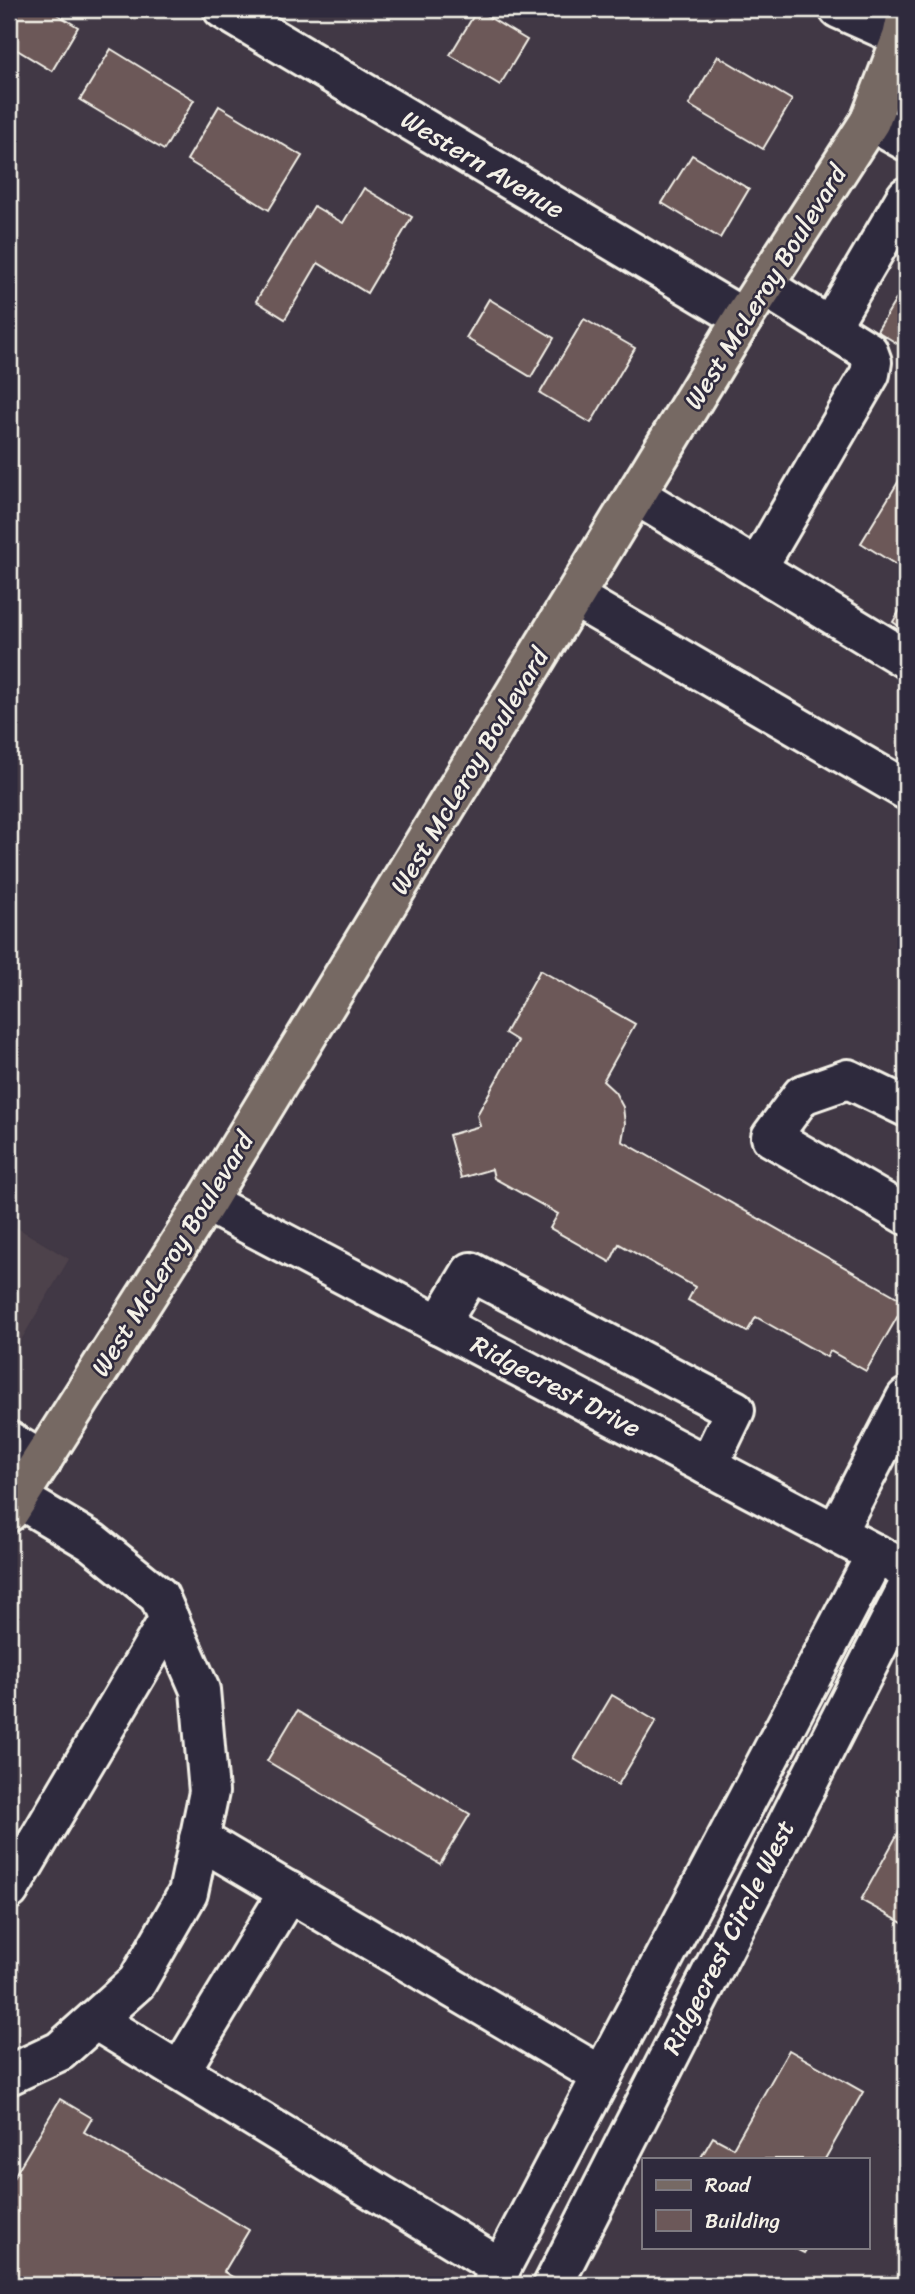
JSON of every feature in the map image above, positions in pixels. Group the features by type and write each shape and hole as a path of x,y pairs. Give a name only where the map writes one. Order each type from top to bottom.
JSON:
{"main road":[{"name":"West McLeroy Boulevard","path":"13,1505 206,1202 743,318 870,121 904,28"}],"street":[{"name":"Western Avenue","path":"223,9 743,318"},
{"path":"839,9 904,28"},
{"path":"870,121 906,141"},
{"path":"830,327 906,197"},
{"path":"757,568 870,374 872,362 868,351 764,286"},
{"path":"636,495 906,659"},
{"path":"575,597 906,790"},
{"path":"906,1107 848,1079 802,1095 771,1137 906,1215"},
{"name":"Ridgecrest Drive","path":"206,1202 891,1562"},
{"path":"439,1325 471,1272 735,1410 708,1466"},
{"path":"836,1533 906,1398"},
{"path":"9,1441 42,1461"},
{"path":"9,2075 60,2052 137,1982 188,1893 209,1792 200,1690 159,1596 92,1542 13,1505"},
{"path":"95,2020 180,2071 497,2276 602,2076 891,1562"},
{"name":"Ridgecrest Circle West","path":"553,2285 906,1590"},
{"path":"9,1890 169,1619"},
{"path":"199,1839 602,2076"},
{"path":"180,2071 289,1891"}],"shaded area":[{"path":"9,1223 69,1259 9,1360"}],"building":[{"path":"9,9 48,9 78,27 52,71 9,45"},
{"path":"477,10 527,40 500,85 450,55"},
{"path":"111,49 194,100 164,150 80,100"},
{"path":"718,56 792,100 763,149 689,105"},
{"path":"219,106 302,156 269,210 187,160"},
{"path":"692,155 749,189 720,238 662,203"},
{"path":"364,188 412,217 367,293 318,263 285,319 256,301 314,206 343,223"},
{"path":"906,283 906,349 877,331"},
{"path":"489,299 554,338 531,377 466,338"},
{"path":"584,319 635,348 591,423 540,393"},
{"path":"906,469 906,571 861,543"},
{"path":"906,600 906,631 893,622"},
{"path":"540,970 635,1024 603,1081 615,1092 623,1107 625,1124 622,1141 906,1302 866,1371 830,1351 827,1357 756,1317 747,1332 688,1300 695,1287 619,1244 610,1262 550,1228 558,1214 494,1178 492,1169 461,1178 449,1135 480,1126 477,1115 518,1041 505,1033"},
{"path":"612,1695 656,1721 618,1785 574,1759"},
{"path":"297,1711 470,1814 440,1864 267,1761"},
{"path":"906,1773 906,1795 897,1790"},
{"path":"906,1819 906,1925 861,1900"},
{"path":"789,2050 863,2092 826,2158 701,2158 713,2137 733,2148"},
{"path":"60,2099 92,2118 84,2132 249,2230 224,2272 247,2285 9,2285 9,2185"},
{"path":"794,2248 807,2248 804,2253"}]}
